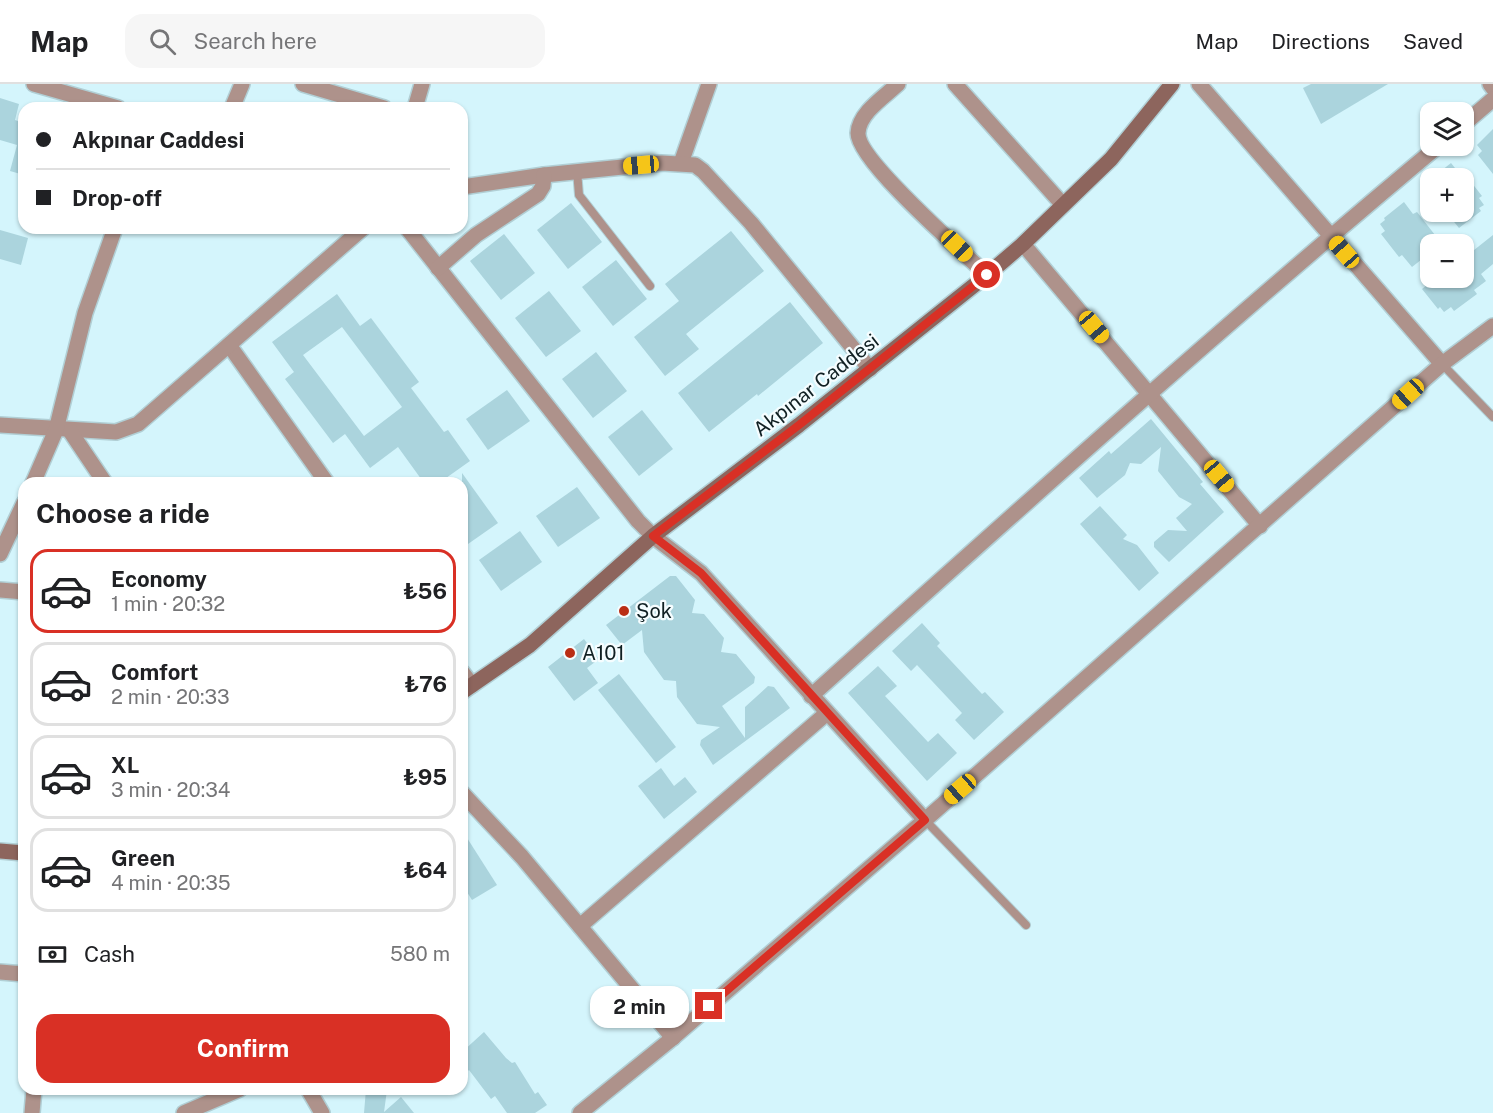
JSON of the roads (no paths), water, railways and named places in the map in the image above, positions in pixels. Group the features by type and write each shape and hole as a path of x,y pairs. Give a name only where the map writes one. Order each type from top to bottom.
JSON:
{"street":[{"path":"34,84 97,102"},
{"path":"234,102 242,84"},
{"path":"303,84 364,102"},
{"path":"417,102 422,84"},
{"path":"681,163 709,84"},
{"path":"898,84 861,120 858,135 861,147 880,172 987,275"},
{"path":"955,84 1063,205"},
{"name":"Akpınar Caddesi","path":"468,687 530,645 653,536 870,369 987,275 1023,244 1111,159 1172,84"},
{"path":"1199,84 1442,364"},
{"path":"1490,84 1493,88"},
{"path":"1474,115 1493,99"},
{"path":"812,696 1150,394 1330,236 1426,156"},
{"path":"468,186 577,171 681,163 695,165 750,223 870,369"},
{"path":"438,268 476,235 538,194 543,186 544,175"},
{"path":"36,477 63,430 85,313 113,234"},
{"path":"0,425 116,432 138,424 356,234"},
{"path":"412,234 638,521 653,536 701,573 925,820"},
{"path":"1023,244 1260,526"},
{"path":"580,1113 673,1038 925,820 1442,364 1493,326"},
{"path":"229,345 323,477"},
{"path":"63,430 100,477"},
{"path":"0,554 18,516"},
{"path":"0,590 18,592"},
{"path":"580,926 827,713"},
{"path":"468,801 522,857 673,1038"},
{"path":"0,851 18,853"},
{"path":"0,972 18,974"},
{"path":"32,1113 34,1095"},
{"path":"184,1113 226,1095"},
{"path":"312,1095 322,1113"}],"lane":[{"path":"577,171 579,195 650,286"},
{"path":"1442,364 1493,417"},
{"path":"925,820 1026,925"}],"place":[{"name":"Şok","path":"624,611"},
{"name":"A101","path":"570,653"}]}
